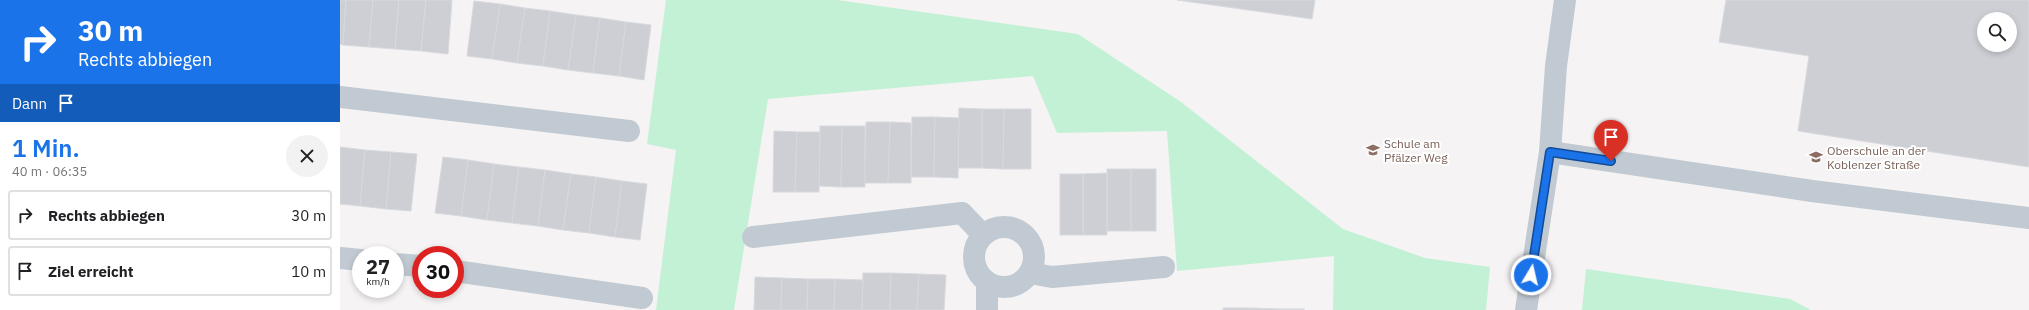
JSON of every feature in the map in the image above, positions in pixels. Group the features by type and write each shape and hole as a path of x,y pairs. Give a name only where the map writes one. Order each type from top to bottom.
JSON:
{"street":[{"path":"1526,310 1550,152 1556,66 1565,0"},
{"path":"340,97 629,131"},
{"path":"1550,152 1812,191 2029,218"},
{"path":"753,237 962,213 984,235"},
{"path":"998,227 1015,228 1028,238 1034,255 1030,273 1018,284 1002,287 987,282 976,268 975,250 984,235 998,227"},
{"path":"340,258 352,259"},
{"path":"1030,273 1052,277 1164,267"},
{"path":"464,272 642,298"},
{"path":"987,282 987,310"}],"green space":[{"path":"666,0 837,0 1078,34 1181,102 1343,229 1425,258 1490,267 1486,310 1333,310 1334,256 1177,271 1167,131 1057,133 1033,76 768,99 734,310 656,310 676,150 647,144"},
{"path":"1586,269 1790,299 1811,310 1582,310"}],"building":[{"path":"340,0 346,0 343,45 340,44"},
{"path":"346,0 373,0 369,47 343,45"},
{"path":"373,0 399,0 395,49 369,47"},
{"path":"399,0 426,0 421,51 395,49"},
{"path":"426,0 452,0 448,54 421,51"},
{"path":"1177,0 1315,0 1312,19"},
{"path":"1726,0 2029,0 2029,167 1798,131 1809,56 1719,42"},
{"path":"474,1 500,4 492,59 467,56"},
{"path":"500,4 525,8 517,63 492,59"},
{"path":"525,8 550,11 543,66 517,63"},
{"path":"550,11 576,15 568,70 543,66"},
{"path":"576,15 600,18 593,73 568,70"},
{"path":"600,18 626,22 619,76 593,73"},
{"path":"626,22 651,25 644,80 619,76"},
{"path":"959,108 982,109 982,168 958,168"},
{"path":"982,109 1004,109 1003,169 982,168"},
{"path":"1004,109 1031,109 1031,169 1003,169"},
{"path":"912,117 935,117 934,177 911,177"},
{"path":"935,117 959,118 958,178 934,177"},
{"path":"866,122 890,122 888,183 864,183"},
{"path":"890,122 911,123 911,183 888,183"},
{"path":"820,126 842,126 841,187 819,186"},
{"path":"842,126 865,126 865,187 841,187"},
{"path":"774,131 797,132 795,192 773,192"},
{"path":"797,132 820,132 819,192 795,192"},
{"path":"340,147 365,150 360,206 340,204"},
{"path":"365,150 391,152 386,209 360,206"},
{"path":"391,152 417,154 411,211 386,209"},
{"path":"443,157 468,160 461,216 435,213"},
{"path":"468,160 494,164 487,220 461,216"},
{"path":"494,164 519,167 512,223 487,220"},
{"path":"519,167 545,170 538,226 512,223"},
{"path":"1107,169 1131,169 1131,231 1107,231"},
{"path":"1131,169 1156,169 1156,231 1131,231"},
{"path":"545,170 571,174 563,230 538,226"},
{"path":"1107,173 1107,235 1083,235 1083,174"},
{"path":"571,174 596,177 589,233 563,230"},
{"path":"1060,174 1083,174 1083,235 1060,235"},
{"path":"596,177 622,181 615,237 589,233"},
{"path":"622,181 647,184 640,240 615,237"},
{"path":"863,273 891,273 890,310 862,310"},
{"path":"891,273 919,274 917,310 890,310"},
{"path":"919,274 946,275 944,310 917,310"},
{"path":"755,277 782,278 781,310 754,310"},
{"path":"782,278 808,279 807,310 781,310"},
{"path":"808,279 835,279 834,310 807,310"},
{"path":"835,279 863,280 862,310 834,310"},
{"path":"1223,308 1253,308 1253,310 1223,310"},
{"path":"1253,308 1280,309 1280,310 1253,310"},
{"path":"1304,309 1304,310 1280,310"}],"place":[{"name":"Schule am Pfälzer Weg","path":"1373,150"},
{"name":"Oberschule an der Koblenzer Straße","path":"1816,157"}],"route":[{"path":"1531,275 1550,152 1611,161"}]}
